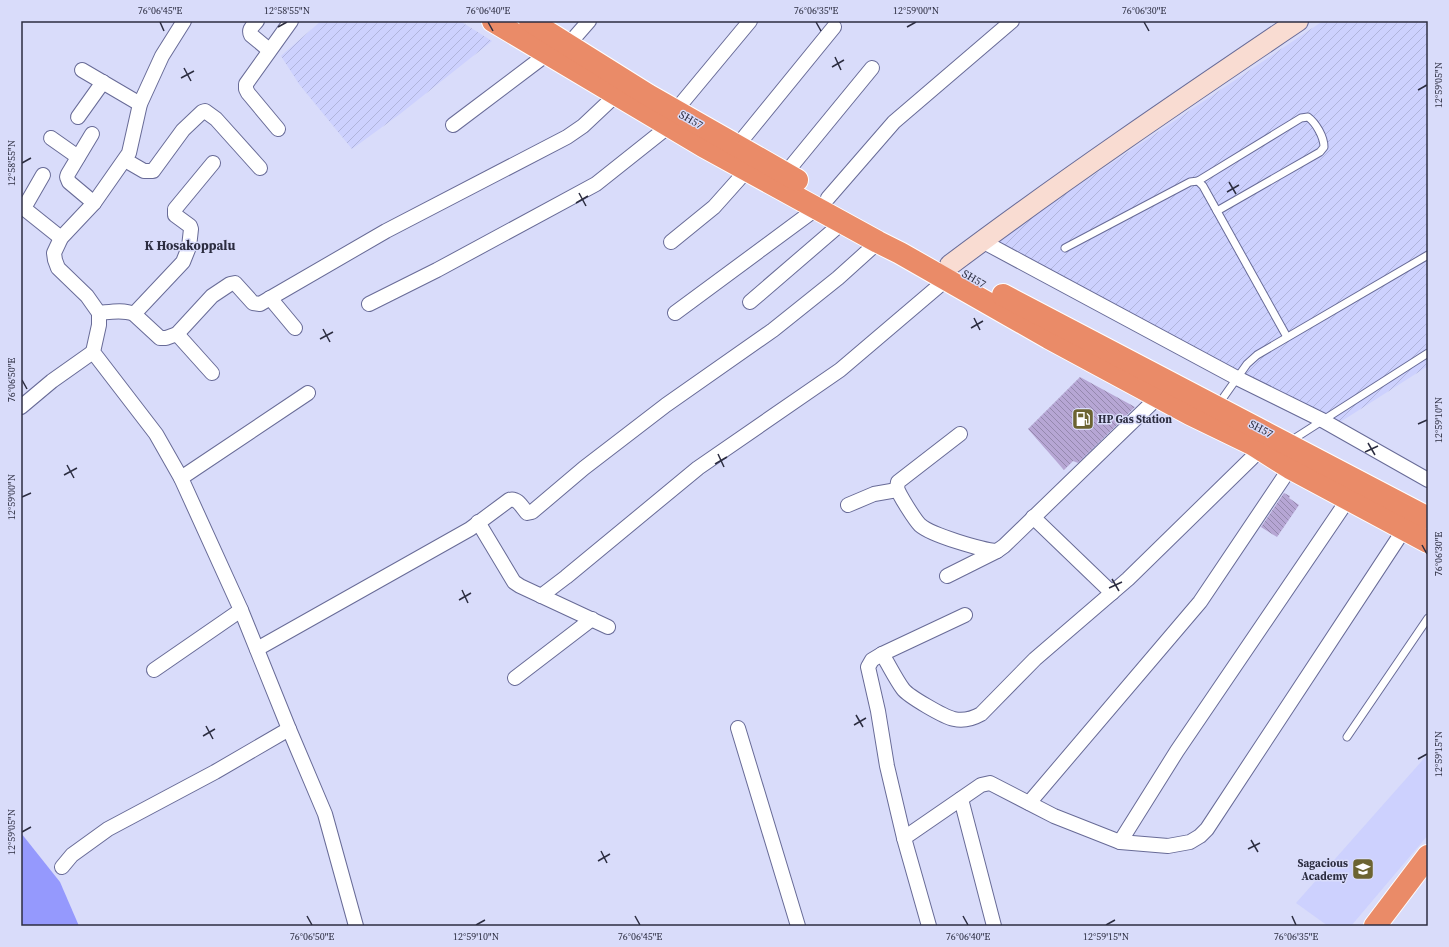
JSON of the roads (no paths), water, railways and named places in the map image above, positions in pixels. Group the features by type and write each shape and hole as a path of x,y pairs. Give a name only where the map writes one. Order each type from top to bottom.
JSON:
{"highway":[{"path":"493,21 547,54 622,88 672,118 703,146 747,170 823,203 843,222 878,242 900,253 948,272 1049,338 1158,397 1202,406 1290,468 1349,498 1403,520 1428,542"},
{"path":"530,21 568,45 622,88"},
{"name":"SH57","path":"672,118 737,146 785,174 823,203 948,272 987,287 1202,406 1287,443 1403,520 1428,518"},
{"path":"1375,926 1428,856"}],"street":[{"path":"21,407 52,381 93,352 99,325 99,313 87,296 58,268 54,252 61,238 94,203 125,160 131,149 140,104 162,56 184,21"},
{"path":"278,129 246,89 246,84 248,78 291,21"},
{"path":"568,45 589,21"},
{"path":"369,304 437,270 596,184 672,118 750,21"},
{"path":"675,313 823,203 894,122 1012,21"},
{"path":"541,596 698,468 840,370 982,241 1171,106 1298,21"},
{"path":"253,22 249,32 269,50"},
{"path":"737,146 834,27"},
{"path":"453,125 547,54"},
{"path":"785,174 872,68"},
{"path":"82,70 140,104"},
{"path":"78,117 103,82"},
{"path":"99,313 120,311 134,314 160,338 166,338 176,334 212,296 230,284 235,283 253,303 260,304 386,232 567,137 583,126 622,88"},
{"path":"125,160 144,171 153,171 183,130 202,112 206,111 216,118 260,168"},
{"path":"92,134 68,174 68,180 94,203"},
{"path":"51,138 78,157"},
{"path":"134,314 183,262 189,246 191,229 190,226 175,215 174,209 213,163"},
{"path":"671,242 714,207 747,170"},
{"path":"43,175 22,207 61,238"},
{"path":"750,302 843,222"},
{"path":"982,241 1237,378 1322,420 1428,480"},
{"path":"257,649 470,529 512,499 516,500 527,513 531,513 584,468 666,405 773,330 838,278 878,242"},
{"path":"270,298 295,328"},
{"path":"176,334 212,373"},
{"path":"93,352 156,434 181,478 241,610 325,814 356,926"},
{"path":"181,478 308,394"},
{"path":"947,576 1004,546 1158,397"},
{"path":"960,434 898,482 898,490 920,525 944,537 987,550 997,551"},
{"path":"882,654 904,690 918,701 953,719 966,720 980,714 1035,659 1128,579 1261,449"},
{"path":"1028,803 1204,597 1290,468"},
{"path":"848,505 874,494 898,490"},
{"path":"1120,842 1177,751 1349,498"},
{"path":"1033,517 1112,593"},
{"path":"904,838 981,785 990,783 1054,816 1120,842 1168,846 1190,842 1200,836 1403,520"},
{"path":"478,522 514,582 608,627"},
{"path":"154,670 241,610"},
{"path":"929,926 904,838 887,766 878,711 868,667 872,660 882,654 965,615"},
{"path":"515,678 592,619"},
{"path":"738,728 798,926"},
{"path":"62,867 72,855 108,829 215,772 289,729"},
{"path":"961,799 994,926"}],"lane":[{"path":"1065,248 1190,182 1198,181 1301,118 1308,117 1313,121 1324,142 1324,147 1320,152 1217,211"},
{"path":"1198,181 1203,186 1287,337"},
{"path":"1202,406 1237,378 1247,364 1257,355 1428,255"},
{"path":"1287,443 1428,353"},
{"path":"1347,737 1428,618"}],"water":[{"path":"21,833 60,882 79,926 21,926"}],"place":[{"name":"HP Gas Station","path":"1083,419"},
{"name":"Sagacious Academy","path":"1363,869"}],"district":[{"name":"K Hosakoppalu","path":"190,245"}]}
